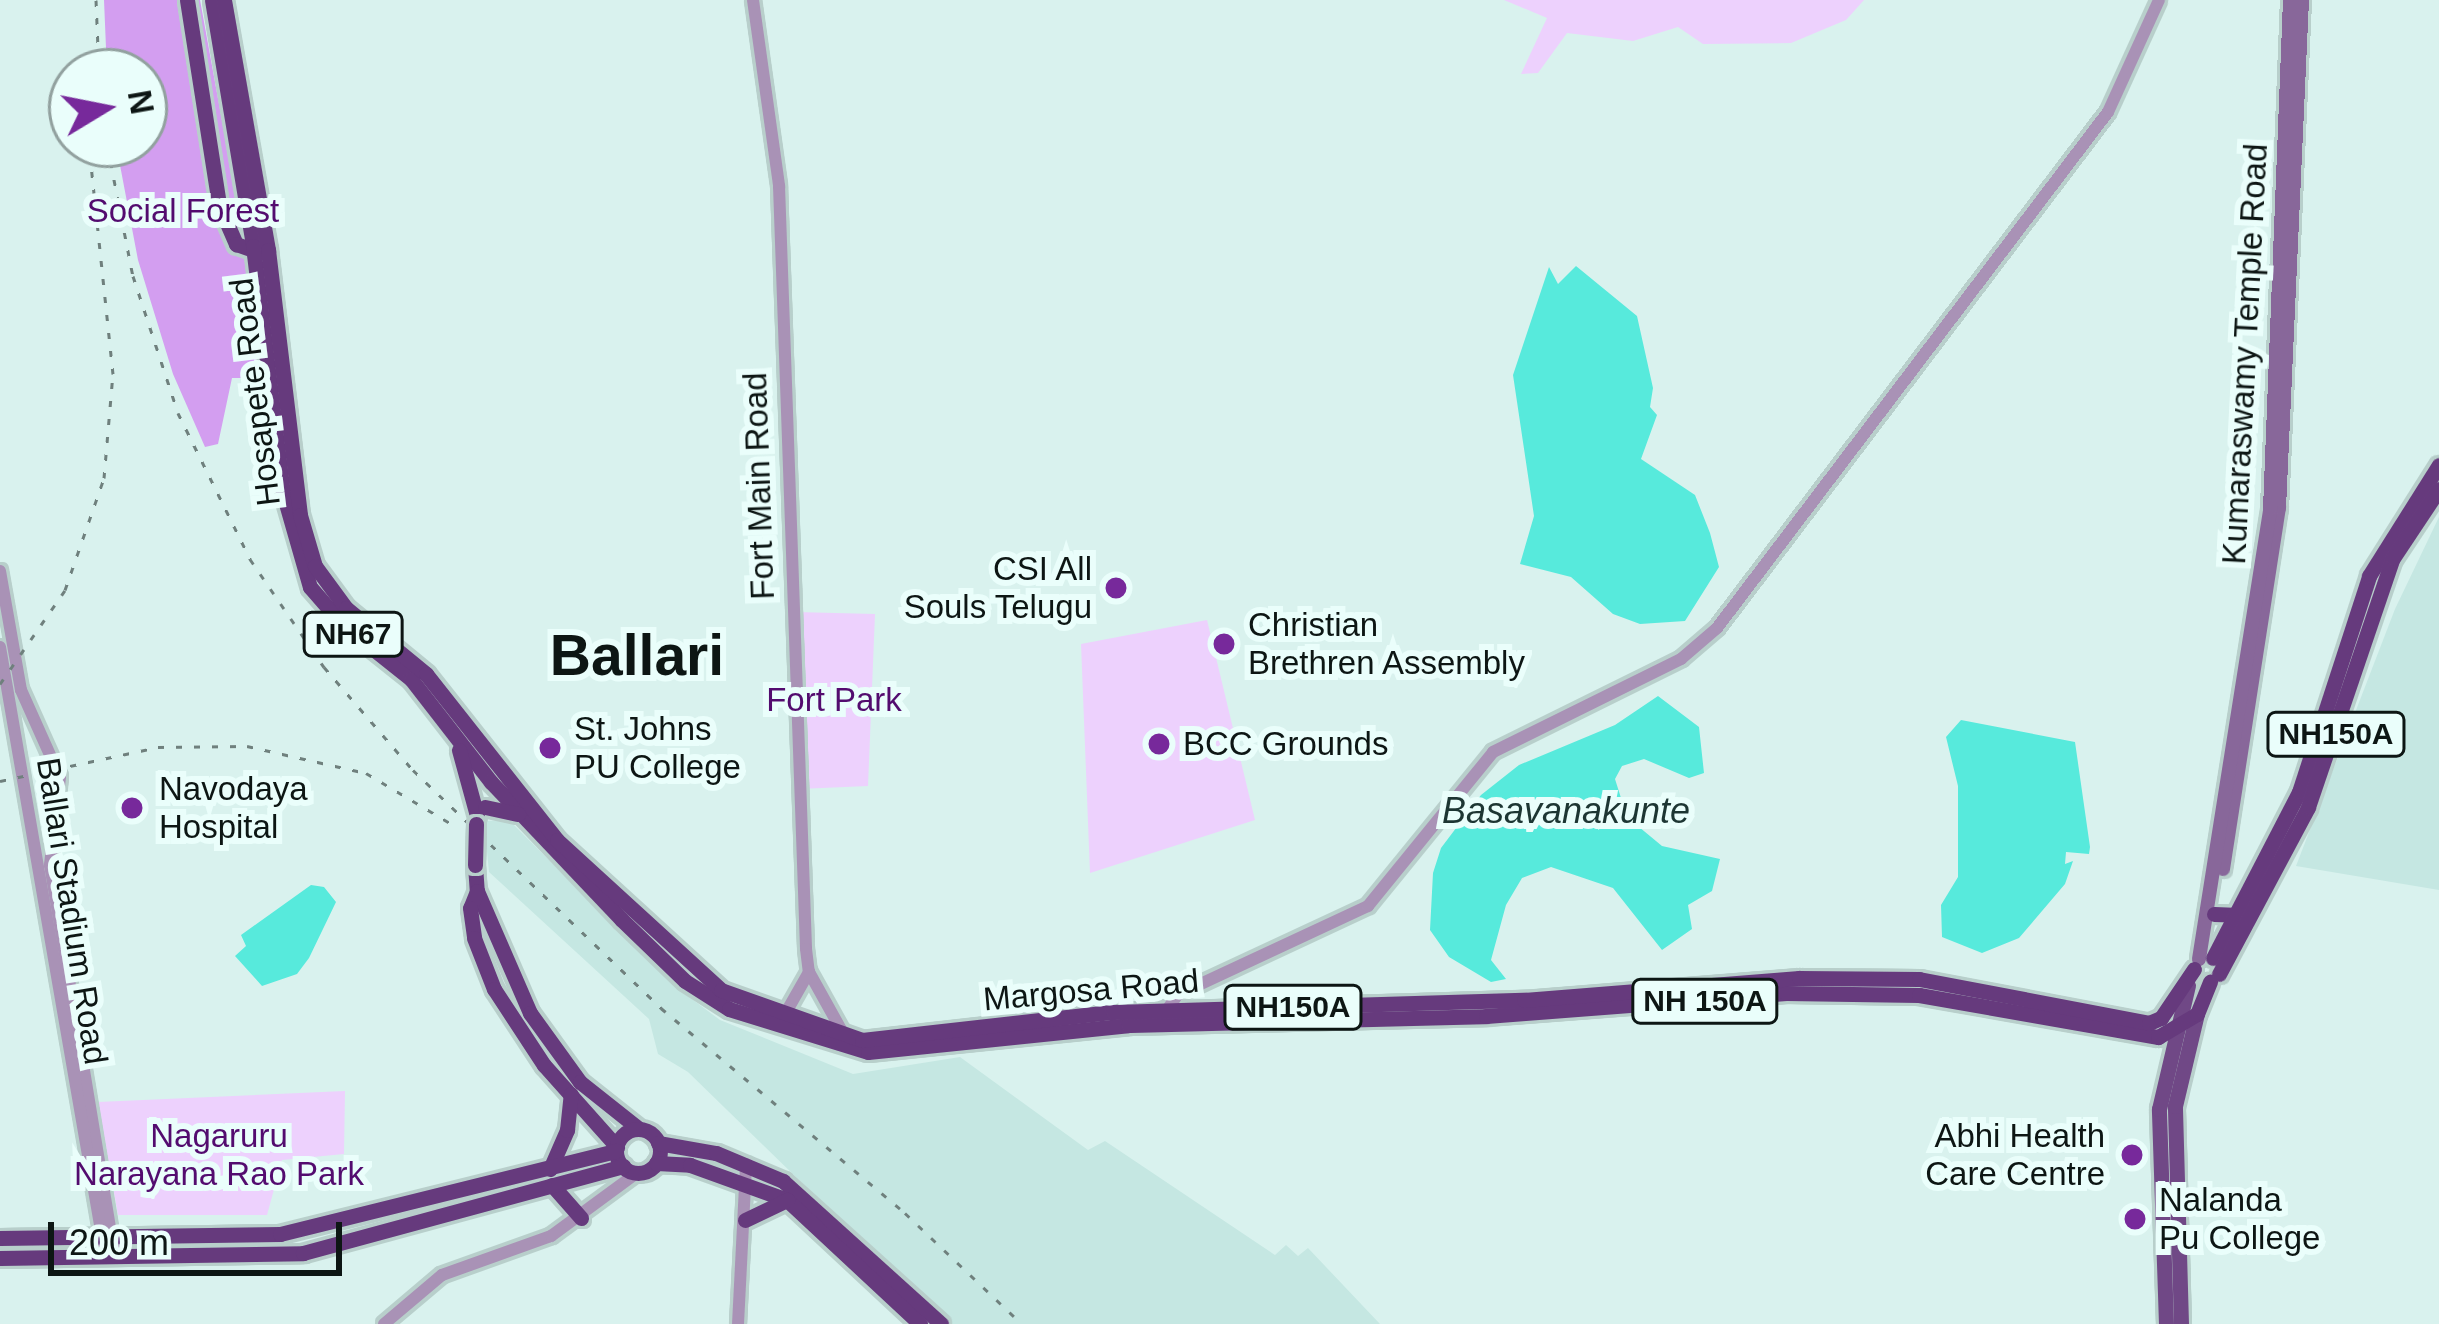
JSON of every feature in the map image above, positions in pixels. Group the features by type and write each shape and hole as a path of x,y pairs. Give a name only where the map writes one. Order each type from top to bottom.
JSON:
{"highway":[{"path":"187,0 230,236 261,251"},
{"name":"Hosapete Road","path":"212,0 261,251 279,467 310,586 343,625 411,679 458,725"},
{"name":"Hosapete Road","path":"224,0 300,515 315,566 346,608 426,674 458,725"},
{"name":"NH150A","path":"2164,1029 2239,915 2299,792 2369,576 2439,464"},
{"name":"NH150A","path":"2197,1014 2204,969 2308,807 2393,558 2439,488"},
{"path":"458,725 478,811"},
{"name":"Margosa Road","path":"458,725 525,810 688,966 784,1017 868,1052 1163,1016 1486,1016 1793,993 1919,995 2139,1035 2164,1029"},
{"path":"490,769 478,811 477,891 530,1013 563,1063 620,1116 658,1143 746,1164 796,1190 940,1324"},
{"path":"478,811 525,810 704,995 843,1042"},
{"path":"477,891 470,908 487,972 544,1065 624,1159"},
{"path":"2209,918 2239,915"},
{"name":"Margosa Road","path":"843,1042 1163,1016 1895,979 2164,1029"},
{"path":"2164,1029 2197,1014"},
{"path":"551,1177 567,1130 571,1094"},
{"path":"0,1238 280,1234 624,1159 639,1129"},
{"path":"656,1163 658,1143"},
{"path":"0,1258 303,1253 551,1177 572,1162 624,1159 746,1182 787,1200 920,1324"},
{"path":"551,1177 581,1218"},
{"path":"745,1220 787,1200"}],"main road":[{"name":"Kumaraswamy Temple Road","path":"2209,918 2270,509 2290,0"},
{"name":"Kumaraswamy Temple Road","path":"2209,918 2221,881 2279,508 2302,0"},
{"path":"2204,969 2209,918"},
{"path":"2166,1324 2159,1109 2197,1014"},
{"path":"2164,1029 2173,1065 2181,1324"}],"street":[{"name":"Fort Main Road","path":"753,0 778,186 809,972 843,1042"},
{"path":"1163,1016 1177,995 1368,906 1493,752 1681,659 1717,628 2108,112 2159,0"},
{"name":"Ballari Stadium Road","path":"0,571 21,690 60,777 50,865 109,1256"},
{"name":"Ballari Stadium Road","path":"0,647 107,1236"},
{"path":"784,1017 809,972"},
{"path":"384,1324 442,1275 581,1218 624,1159"},
{"path":"738,1324 746,1164"}],"shaded area":[{"path":"2439,517 2439,890 2296,866 2395,609"},
{"path":"509,820 673,985 720,1020 853,1074 960,1057 1088,1150 1105,1141 1275,1255 1286,1245 1298,1256 1308,1248 1380,1324 947,1324 688,1072 658,1054 649,1019 489,872 484,821"}],"green space":[{"name":"Social Forest","path":"104,0 200,0 247,257 260,378 232,378 218,444 205,447 173,374 138,260 121,168 168,168 168,48 106,48"},
{"path":"1504,0 1864,0 1846,20 1791,43 1703,44 1678,27 1633,41 1567,33 1538,73 1521,74 1547,18"},
{"name":"Fort Park","path":"795,612 875,614 868,786 799,789"},
{"name":"BCC Grounds","path":"1207,620 1255,820 1090,873 1081,644"},
{"name":"Nagaruru Narayana Rao Park","path":"345,1091 344,1154 282,1160 267,1215 118,1215 98,1102"}],"water":[{"path":"1576,266 1637,316 1653,388 1650,407 1657,415 1641,459 1695,495 1710,533 1719,567 1685,621 1640,624 1613,614 1571,577 1520,564 1534,516 1513,375 1549,267 1558,284"},
{"name":"Basavanakunte","path":"1658,696 1699,727 1704,773 1689,778 1644,759 1622,766 1615,779 1627,817 1662,846 1720,859 1712,891 1688,905 1692,929 1662,950 1613,888 1551,867 1522,878 1506,905 1491,960 1506,979 1491,982 1449,957 1430,930 1433,873 1441,848 1481,795 1519,765 1615,725"},
{"path":"1961,720 2075,742 2090,847 2089,854 2066,852 2065,864 2073,861 2065,884 2019,938 1982,953 1942,937 1941,905 1958,877 1958,786 1946,737"},
{"path":"311,885 324,887 336,902 309,958 297,974 262,986 235,956 246,946 241,935"}],"railway":[{"path":"96,0 98,48"},
{"path":"0,684 65,590 104,478 113,374 92,168"},
{"path":"112,168 133,276 178,413 250,559 324,667 413,770 661,1008 905,1213 1022,1324"},
{"path":"0,781 158,747 247,746 366,773 455,826"}],"place":[{"name":"CSI All Souls Telugu","path":"1116,588"},
{"name":"Christian Brethren Assembly","path":"1224,644"},
{"name":"BCC Grounds","path":"1159,744"},
{"name":"St. Johns PU College","path":"550,748"},
{"name":"Navodaya Hospital","path":"132,808"},
{"name":"Abhi Health Care Centre","path":"2132,1155"},
{"name":"Nalanda Pu College","path":"2135,1219"}],"district":[{"name":"Ballari","path":"637,656"}]}
